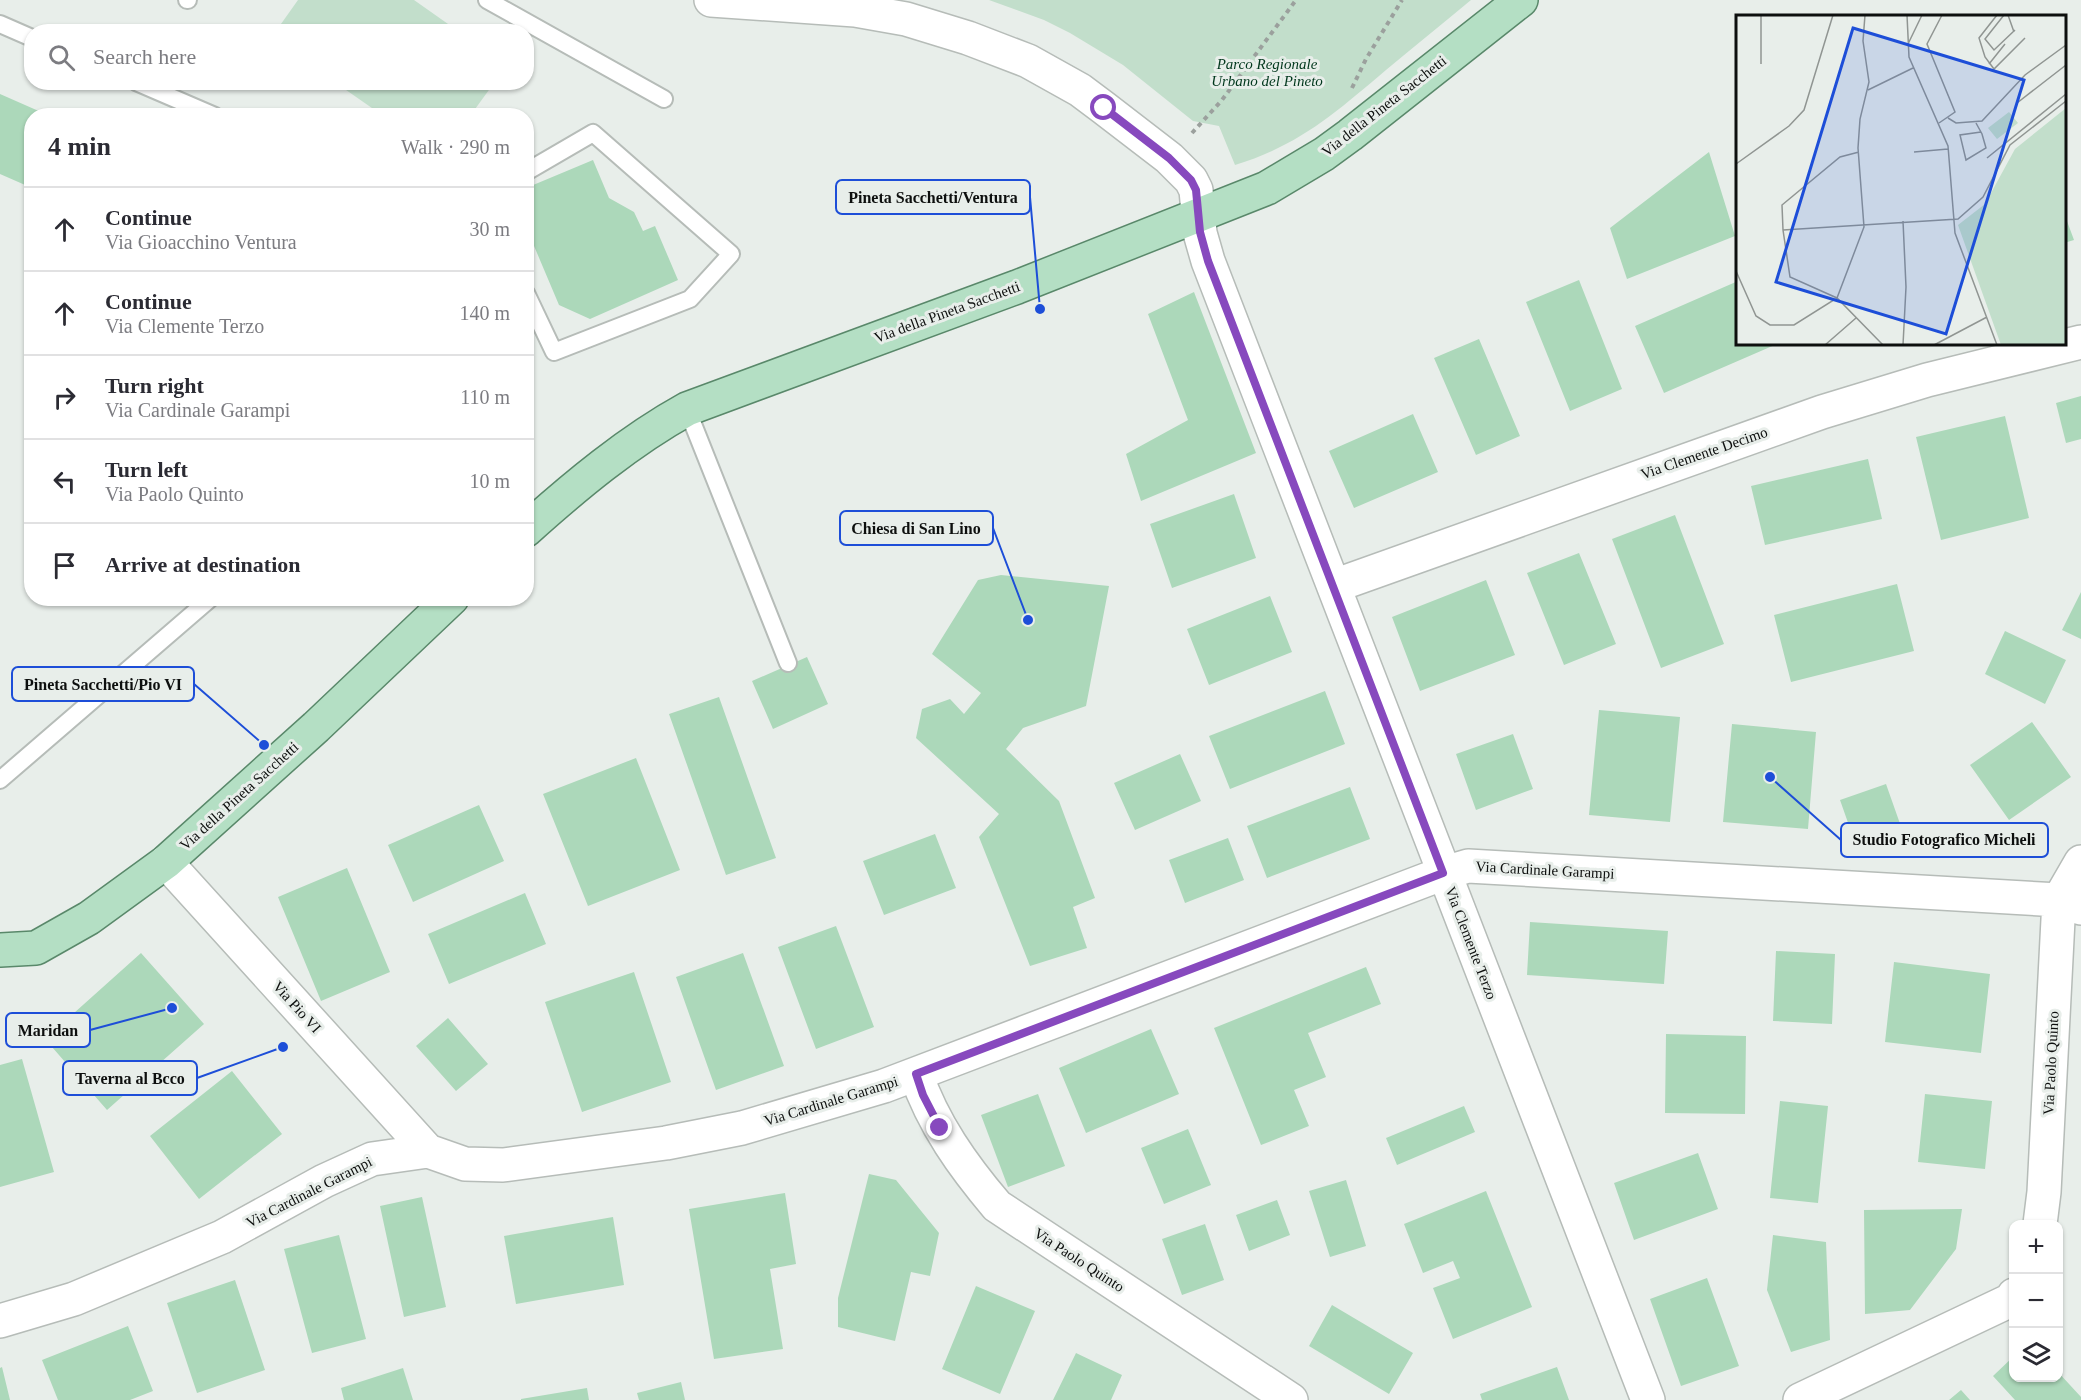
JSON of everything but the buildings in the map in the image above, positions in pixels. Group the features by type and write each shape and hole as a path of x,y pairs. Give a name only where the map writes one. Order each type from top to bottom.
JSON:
{"main road":[{"name":"Via della Pineta Sacchetti","path":"534,523 608,462 665,421 687,409 1017,287 1267,188 1317,159 1350,135 1521,0"},
{"name":"Via della Pineta Sacchetti","path":"0,950 36,948 89,918 166,862 316,728 444,606"},
{"path":"0,969 36,948"}],"street":[{"name":"Via Clemente Terzo","path":"711,0 855,10 906,19 968,38 1028,61 1080,90 1169,158 1191,180 1196,190 1200,232 1208,261 1648,1400"},
{"name":"Via Clemente Decimo","path":"1334,586 1822,412 1927,380 2081,342"},
{"name":"Via Pio VI","path":"166,862 428,1151"},
{"path":"2070,904 2081,862"},
{"name":"Via Cardinale Garampi","path":"0,1321 74,1299 222,1237 324,1181 372,1159 428,1151 465,1164 503,1165 666,1143 742,1128 884,1086 1443,873 1468,866 2070,904"},
{"name":"Via Paolo Quinto","path":"2040,1220 2070,904"},
{"name":"Via Paolo Quinto","path":"916,1074 923,1095 940,1128 961,1162 997,1206 1291,1400"},
{"path":"1800,1400 2009,1301"}],"lane":[{"path":"487,0 530,24"},
{"path":"0,24 24,34"},
{"path":"534,26 664,99"},
{"path":"155,90 196,108"},
{"path":"534,167 593,133 731,254 690,299 554,352 534,309"},
{"path":"687,409 788,663"},
{"path":"0,780 202,606"}],"path":[{"path":"1350,135 1345,104 1366,59 1402,0"},
{"path":"1169,158 1222,100 1294,1"}],"green space":[{"path":"298,0 414,0 448,24 281,24"},
{"name":"Parco Regionale Urbano del Pineto","path":"989,0 1471,0 1316,126 1279,148 1235,165 1219,126 1193,121 1123,65 1070,33 1044,20"},
{"path":"346,90 489,90 476,108 372,108"}],"place":[{"name":"Pineta Sacchetti/Ventura","path":"1040,309"},
{"name":"Chiesa di San Lino","path":"1028,620"},
{"name":"Pineta Sacchetti/Pio VI","path":"264,745"},
{"name":"Studio Fotografico Micheli","path":"1770,777"},
{"name":"Maridan","path":"172,1008"},
{"name":"Taverna al Bcco","path":"283,1047"}],"route":[{"path":"940,1128 923,1095 916,1074 1443,873 1204,250 1196,190 1191,180 1169,158 1104,108"}]}
